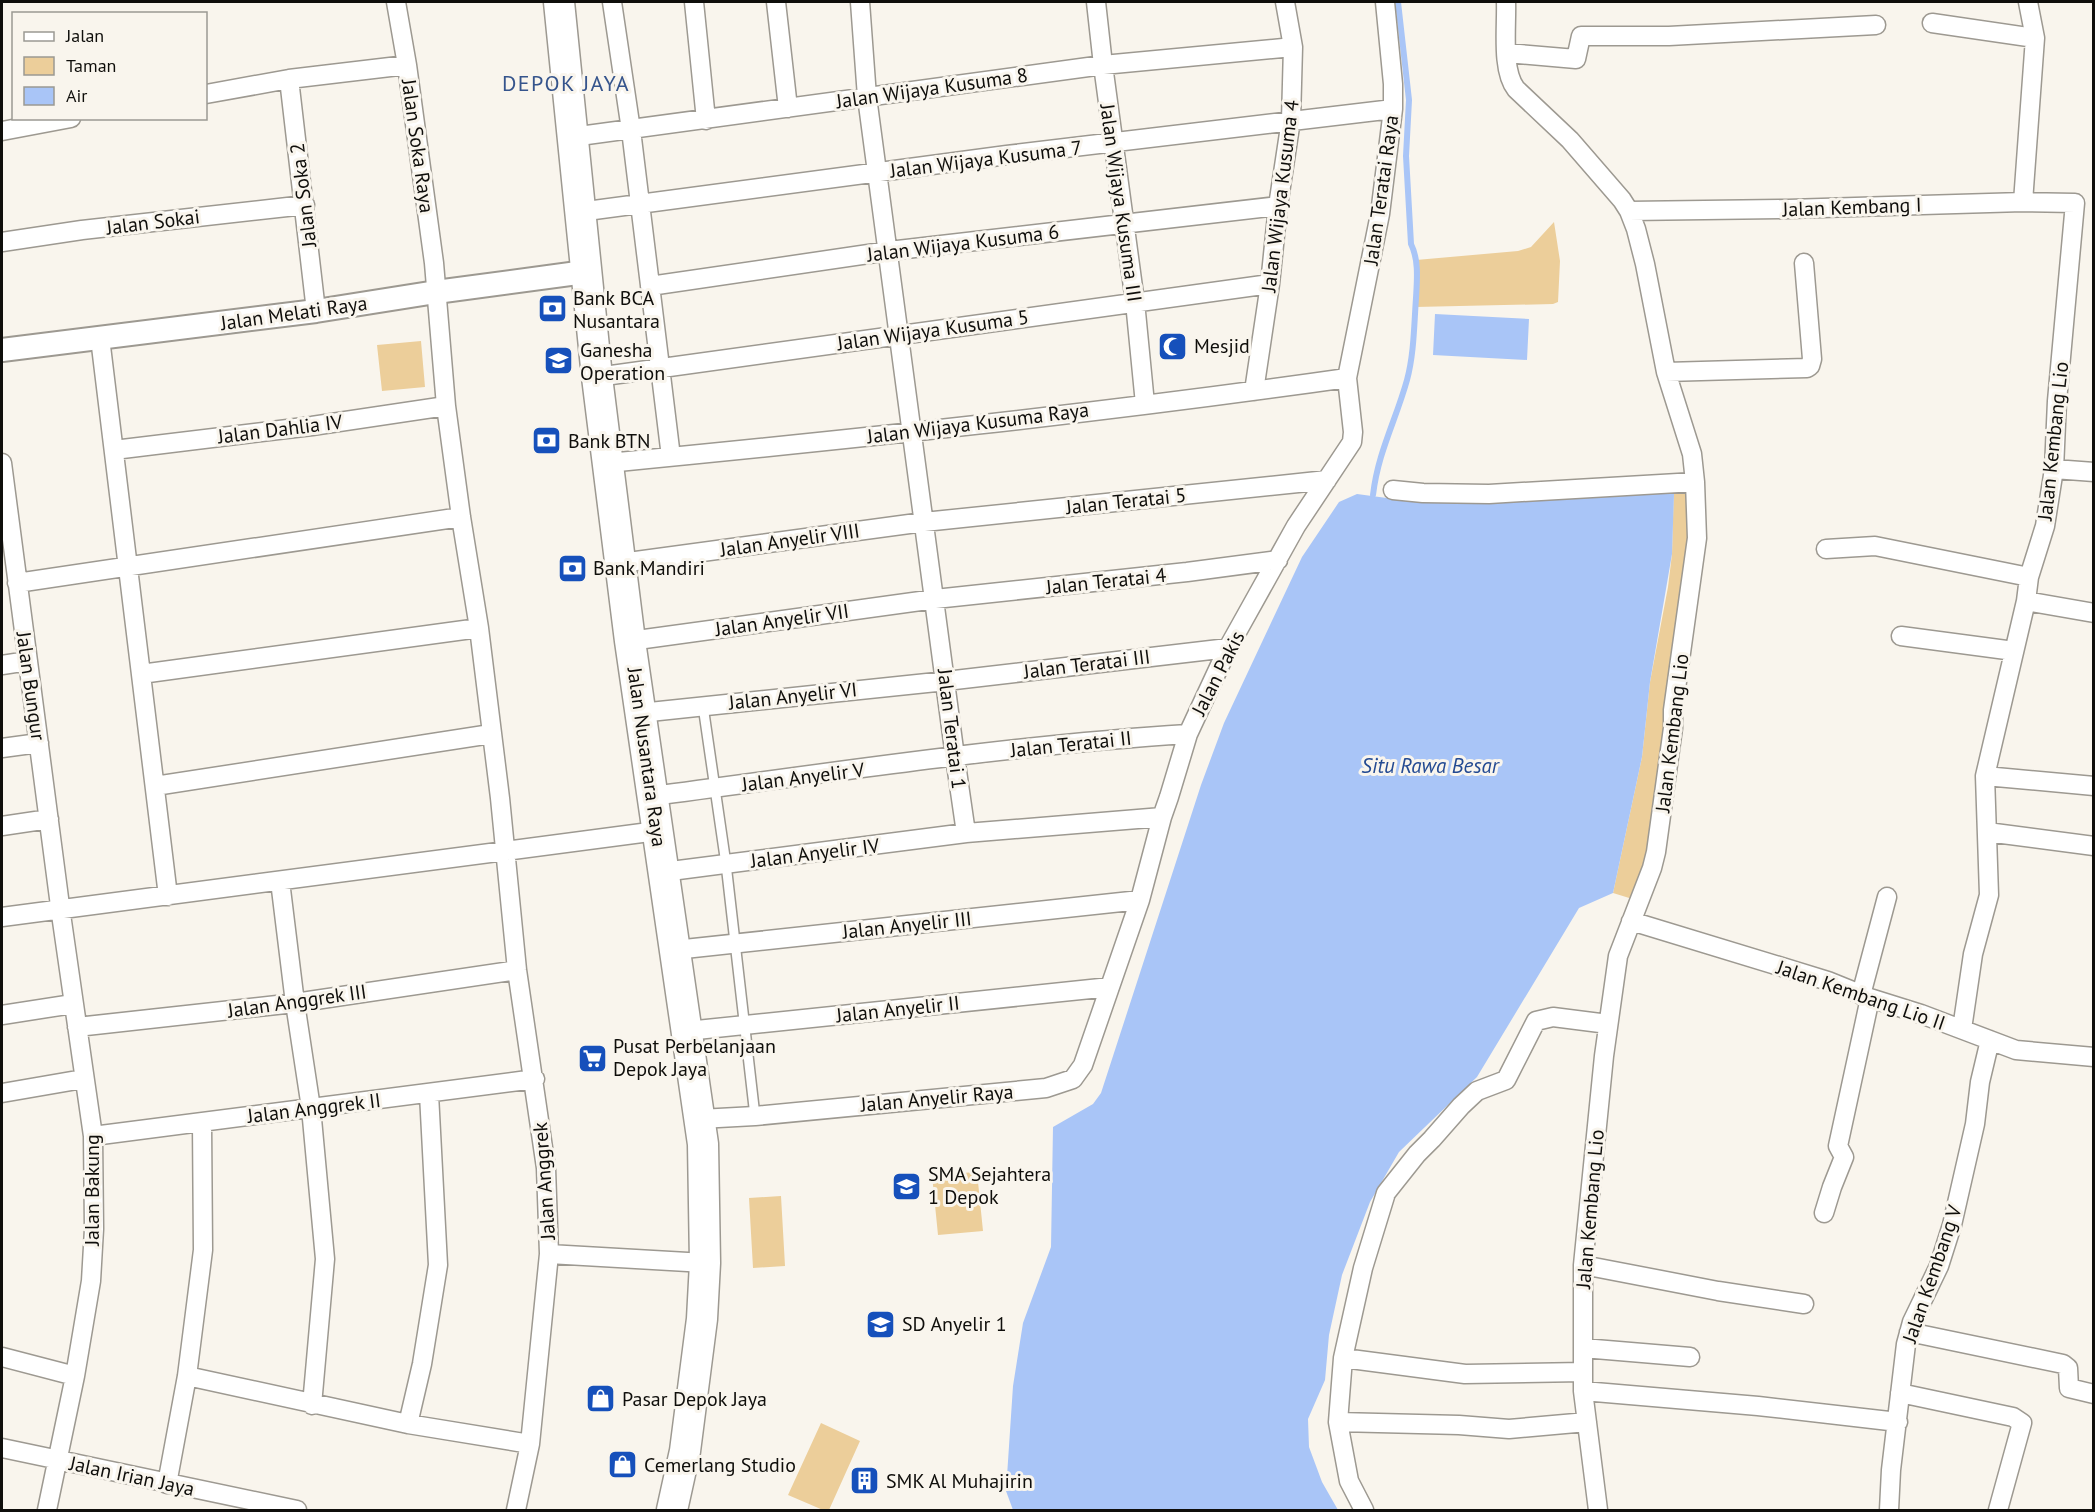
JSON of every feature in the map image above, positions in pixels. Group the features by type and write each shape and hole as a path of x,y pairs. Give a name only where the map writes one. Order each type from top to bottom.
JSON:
{"highway":[{"name":"Jalan Nusantara Raya","path":"559,2 585,272 630,641 703,1144 705,1263 702,1318 687,1439 672,1510"}],"street":[{"name":"Jalan Soka Raya","path":"396,2 407,65 436,292 446,406 461,517"},
{"path":"612,2 631,130 671,457"},
{"path":"694,2 706,120"},
{"path":"776,2 788,108"},
{"name":"Jalan Teratai 1","path":"860,2 867,97 966,833"},
{"name":"Jalan Wijaya Kusuma III","path":"1096,2 1135,303 1145,404"},
{"name":"Jalan Wijaya Kusuma 4","path":"1254,391 1270,284 1278,206 1292,120 1293,46 1284,2"},
{"name":"Jalan Teratai Raya","path":"1347,378 1380,214 1393,109 1393,84 1385,2"},
{"name":"Jalan Kembang Lio","path":"1506,2 1510,81 1516,90 1570,140 1629,211 1645,264 1666,372 1692,454 1695,482 1697,538 1673,710 1673,728 1658,842 1652,868 1618,956 1604,1056 1583,1266 1583,1391 1598,1510"},
{"path":"2023,202 2035,38 2028,2"},
{"path":"1932,23 2035,38"},
{"path":"1507,53 1576,59 1581,36 1669,36 1876,25"},
{"name":"Jalan Wijaya Kusuma 8","path":"572,138 1103,65 1293,46"},
{"path":"207,94 290,79 407,65"},
{"name":"Jalan Soka 2","path":"290,79 316,311"},
{"name":"Jalan Wijaya Kusuma 7","path":"579,212 1007,155 1393,109"},
{"path":"2,131 60,120"},
{"name":"Jalan Kembang I","path":"1629,211 2023,202 2075,203"},
{"name":"Jalan Kembang Lio","path":"1962,1029 1973,954 1989,895 1985,776 2026,601 2028,577 2045,526 2054,469 2057,400 2075,203"},
{"name":"Jalan Sokai","path":"2,242 141,223 305,206"},
{"name":"Jalan Wijaya Kusuma 6","path":"650,286 889,251 1278,206"},
{"path":"1666,372 1807,368 1810,366 1812,359 1804,263"},
{"name":"Jalan Melati Raya","path":"2,350 316,311 585,272"},
{"name":"Jalan Wijaya Kusuma 5","path":"597,377 1270,284"},
{"path":"100,338 168,896"},
{"name":"Jalan Wijaya Kusuma Raya","path":"609,464 1145,404 1347,378"},
{"name":"Jalan Pakis","path":"1110,987 1140,900 1162,817 1188,734 1228,648 1296,526 1352,442 1347,378"},
{"name":"Jalan Dahlia IV","path":"114,450 312,426 446,406"},
{"name":"Jalan Bungur","path":"2,463 61,914"},
{"path":"2054,469 2094,472"},
{"name":"Jalan Teratai 5","path":"924,522 1327,480"},
{"path":"1393,490 1489,494 1695,482"},
{"path":"17,583 461,517"},
{"name":"Jalan Anggrek","path":"461,517 479,628 518,970 546,1168 549,1254 530,1444 516,1510"},
{"name":"Jalan Anyelir VIII","path":"621,563 924,522"},
{"path":"1826,549 1875,546 2028,577"},
{"name":"Jalan Teratai 4","path":"934,599 1278,560"},
{"name":"Jalan Anyelir VII","path":"630,641 934,599"},
{"path":"2026,601 2094,613"},
{"path":"141,674 479,628"},
{"path":"1901,636 2014,651"},
{"name":"Jalan Teratai III","path":"946,681 1228,648"},
{"path":"2,665 28,661"},
{"name":"Jalan Anyelir VI","path":"640,713 946,681"},
{"path":"155,786 491,734"},
{"name":"Jalan Teratai II","path":"954,757 1188,734"},
{"path":"2,748 39,743"},
{"name":"Jalan Anyelir V","path":"652,796 954,757"},
{"path":"1985,776 2094,786"},
{"path":"966,833 1162,817"},
{"path":"2,826 49,819"},
{"path":"2,917 61,914 168,896 657,831"},
{"path":"1987,832 2094,846"},
{"name":"Jalan Anyelir IV","path":"663,872 966,833"},
{"path":"280,881 295,1003 312,1108 325,1259 312,1405"},
{"path":"1824,1213 1844,1157 1838,1146 1887,897"},
{"name":"Jalan Anyelir III","path":"675,950 1140,900"},
{"name":"Jalan Bakung","path":"47,1510 75,1376 91,1281 94,1229 93,1136 61,914"},
{"name":"Jalan Kembang Lio II","path":"1631,921 1828,981 1866,997 1921,1014 2016,1050 2094,1057"},
{"name":"Jalan Anggrek III","path":"77,1027 295,1003 518,970"},
{"name":"Jalan Anyelir II","path":"687,1031 1110,987"},
{"name":"Jalan Anyelir Raya","path":"700,1119 755,1116 1046,1088 1062,1084 1072,1079 1083,1065 1110,987"},
{"path":"2,1015 73,1004"},
{"path":"1364,1510 1349,1480 1338,1422 1342,1358 1363,1268 1386,1193 1417,1154 1461,1106 1478,1091 1506,1080 1536,1021 1552,1017 1608,1024"},
{"name":"Jalan Kembang V","path":"1889,1510 1891,1470 1909,1332 1939,1266 1952,1225 1975,1124 1980,1082 1990,1040"},
{"path":"2,1093 84,1078"},
{"name":"Jalan Anggrek II","path":"93,1136 202,1124 535,1079"},
{"path":"408,1424 422,1364 438,1266 429,1094"},
{"path":"167,1484 187,1376 203,1250 202,1124"},
{"path":"549,1254 705,1263"},
{"path":"1583,1266 1804,1304"},
{"path":"1909,1332 2063,1364 2068,1368 2069,1388 2094,1394"},
{"path":"1583,1348 1690,1357"},
{"path":"2,1357 75,1376"},
{"path":"1342,1358 1465,1374 1583,1372"},
{"path":"187,1376 312,1405 530,1444"},
{"path":"1583,1391 1758,1406 1898,1422"},
{"path":"1900,1393 2013,1417 2022,1423 1998,1510"},
{"path":"1338,1422 1459,1425 1509,1429 1587,1422"},
{"name":"Jalan Irian Jaya","path":"2,1448 276,1509 297,1510"}],"lane":[{"path":"702,706 726,864 755,1116"}],"green space":[{"path":"1554,222 1560,261 1558,302 1553,304 1415,307 1416,260 1518,251 1531,247"},
{"path":"421,341 425,387 382,391 377,345"},
{"path":"1695,482 1684,633 1639,901 1613,893 1642,757 1650,682 1668,587 1672,554 1674,484"},
{"path":"977,1172 983,1231 938,1235 932,1175"},
{"path":"781,1196 785,1266 753,1268 749,1198"},
{"path":"821,1423 860,1441 829,1510 823,1510 788,1495"}],"water":[{"path":"1435,314 1529,319 1527,360 1433,355"},
{"name":"Situ Rawa Besar","path":"1666,489 1674,494 1672,554 1650,682 1642,757 1613,893 1579,908 1477,1077 1399,1152 1370,1202 1342,1275 1329,1335 1325,1380 1308,1419 1309,1447 1322,1482 1338,1510 1013,1510 1006,1491 1013,1386 1023,1323 1051,1247 1053,1127 1093,1104 1101,1093 1201,785 1224,723 1302,557 1339,502 1357,494 1409,501"}],"waterway":[{"path":"1373,495 1379,465 1403,395 1409,370 1417,284 1416,263 1411,244 1406,156 1409,100 1398,2"}],"place":[{"name":"Bank BCA Nusantara","path":"552,309"},
{"name":"Mesjid","path":"1173,346"},
{"name":"Ganesha Operation","path":"559,361"},
{"name":"Bank BTN","path":"547,441"},
{"name":"Bank Mandiri","path":"572,568"},
{"name":"Pusat Perbelanjaan Depok Jaya","path":"592,1058"},
{"name":"SMA Sejahtera 1 Depok","path":"907,1186"},
{"name":"SD Anyelir 1","path":"881,1324"},
{"name":"Pasar Depok Jaya","path":"601,1399"},
{"name":"Cemerlang Studio","path":"623,1465"},
{"name":"SMK Al Muhajirin","path":"865,1481"}],"district":[{"name":"DEPOK JAYA","path":"566,83"}]}
